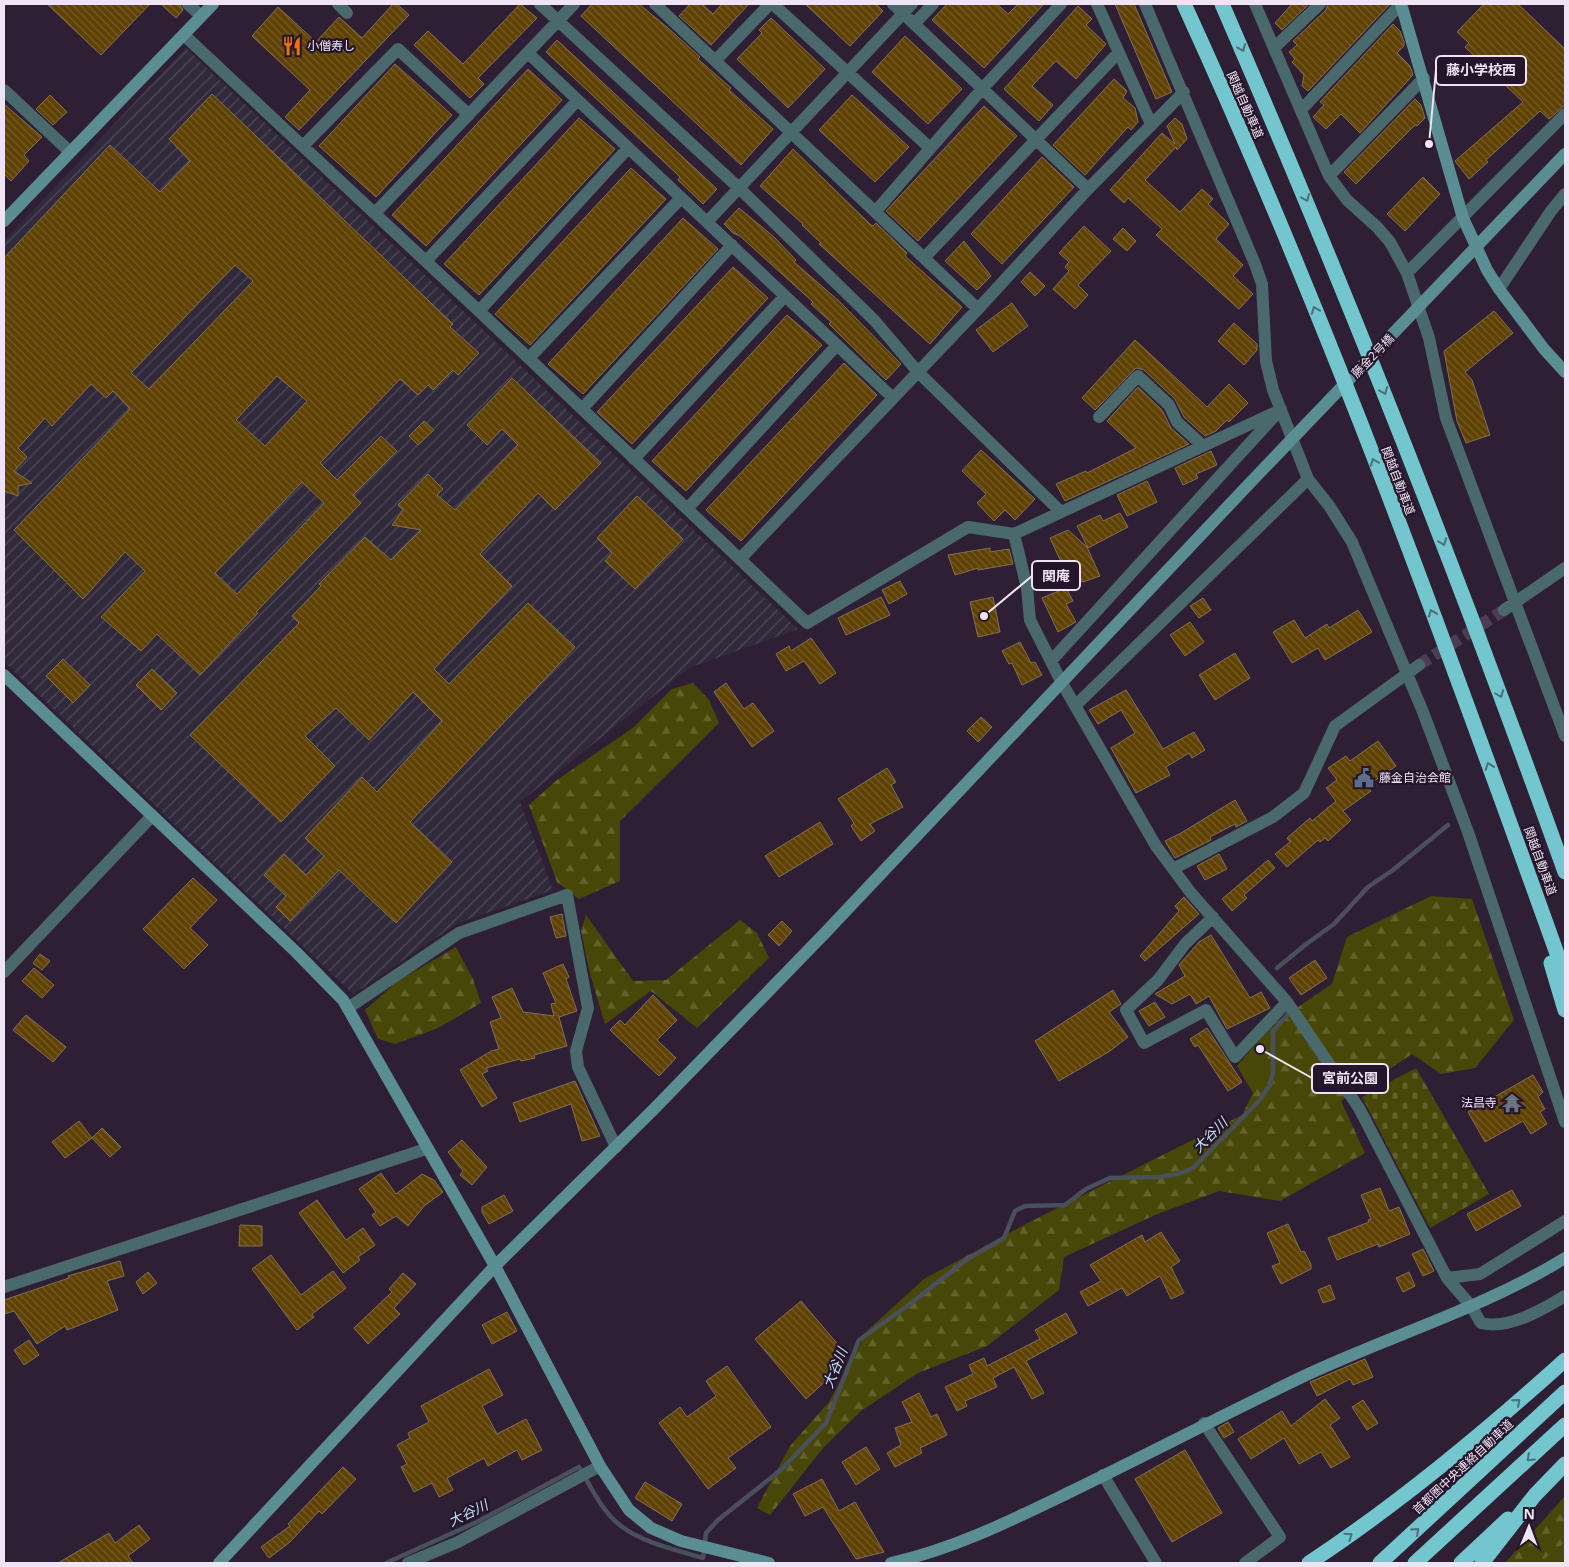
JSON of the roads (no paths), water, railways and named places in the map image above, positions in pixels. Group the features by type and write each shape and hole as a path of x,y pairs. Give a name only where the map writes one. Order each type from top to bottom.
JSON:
{"highway":[{"name":"関越自動車道","path":"1184,4 1295,260 1406,543 1565,976"},
{"name":"関越自動車道","path":"1222,4 1331,257 1444,545 1565,872"},
{"path":"1529,771 1565,858"},
{"path":"1499,792 1565,1010"},
{"path":"1309,1563 1378,1515 1425,1479 1565,1360"},
{"name":"首都圏中央連絡自動車道","path":"1380,1563 1565,1392"},
{"path":"1415,1563 1565,1425"},
{"path":"1460,1563 1535,1495 1565,1464"},
{"path":"1482,1563 1535,1495"}],"street":[{"path":"188,4 201,16"},
{"path":"4,222 69,151 213,4"},
{"path":"540,4 739,188 875,321 918,372 1062,512"},
{"path":"375,213 574,4"},
{"path":"715,61 771,4 930,148"},
{"path":"707,222 846,73 896,6 912,4"},
{"path":"914,24 933,4"},
{"path":"875,212 982,88 1061,4"},
{"path":"1097,4 1151,124"},
{"path":"1145,4 1184,92 1262,284 1266,361 1281,410 1308,479 1330,507 1352,542 1407,673 1468,832 1565,1122"},
{"path":"1274,48 1320,4"},
{"path":"1302,109 1401,4 1424,78 1462,218 1487,270 1499,289 1544,349 1565,372"},
{"path":"663,6 715,61 978,309"},
{"path":"896,6 1088,189"},
{"path":"1260,6 1274,48 1302,109 1329,176 1347,200 1377,227 1390,242 1407,273 1429,338 1446,418 1565,736"},
{"path":"184,35 529,358 807,623 968,527 1014,534 1281,410"},
{"path":"303,146 398,48 469,115"},
{"path":"528,53 892,397"},
{"path":"924,258 1118,53"},
{"path":"1329,176 1424,78"},
{"path":"4,90 69,151"},
{"path":"740,559 892,397 978,309 1088,189 1184,92"},
{"path":"426,261 578,100"},
{"path":"1407,273 1565,114"},
{"path":"479,311 628,148"},
{"name":"藤金2号橋","path":"219,1563 496,1266 824,934 1248,485 1565,154"},
{"path":"1499,289 1551,211 1565,194"},
{"path":"529,358 681,198"},
{"path":"582,409 732,245"},
{"path":"634,459 785,296"},
{"path":"687,509 837,345"},
{"path":"1099,417 1138,376 1169,405 1177,422 1203,446"},
{"path":"1051,661 1281,410"},
{"path":"1076,706 1308,479"},
{"path":"1014,534 1027,588 1030,620 1062,684 1156,846 1191,893 1287,1002 1359,1108 1447,1278 1471,1306 1481,1323 1494,1326 1551,1304 1565,1296"},
{"path":"1504,610 1565,568"},
{"path":"1173,869 1273,817 1304,793 1335,726 1419,665"},
{"path":"4,675 296,952 343,1000 426,1148 496,1266 600,1466 629,1510 651,1528 680,1541 769,1563"},
{"path":"4,972 152,816"},
{"path":"348,1008 459,933 567,895 588,1008 576,1051 578,1067 616,1146"},
{"path":"1213,917 1185,944 1158,980 1126,1010 1144,1043 1206,1010 1236,1058 1287,1002"},
{"path":"4,1287 426,1148"},
{"path":"1447,1278 1480,1274 1565,1221"},
{"path":"891,1563 912,1558 995,1528 1104,1475 1204,1423 1360,1350 1471,1306 1540,1274 1565,1258"},
{"path":"1204,1423 1280,1537 1246,1563"},
{"path":"408,1563 458,1542 600,1466"},
{"path":"1104,1475 1156,1563"}],"waterway":[{"name":"大谷川","path":"1277,968 1334,924 1368,887 1393,870 1448,825"},
{"name":"大谷川","path":"386,1563 477,1522 579,1467 608,1514 621,1526 639,1537 703,1558 706,1533 718,1520 782,1469 826,1423 859,1340 910,1304 966,1260 1004,1238 1015,1211 1025,1206 1065,1205 1086,1189 1110,1178 1159,1177 1178,1174 1193,1168 1259,1101 1270,1085 1273,1072 1273,1031 1289,1013"}],"tunnel":[{"path":"1419,665 1504,610"}],"place":[{"name":"小僧寿し","path":"292,46"},
{"name":"藤小学校西","path":"1429,144"},
{"name":"関庵","path":"984,616"},
{"name":"藤金自治会館","path":"1364,778"},
{"name":"宮前公園","path":"1260,1049"},
{"name":"法昌寺","path":"1512,1103"}]}
